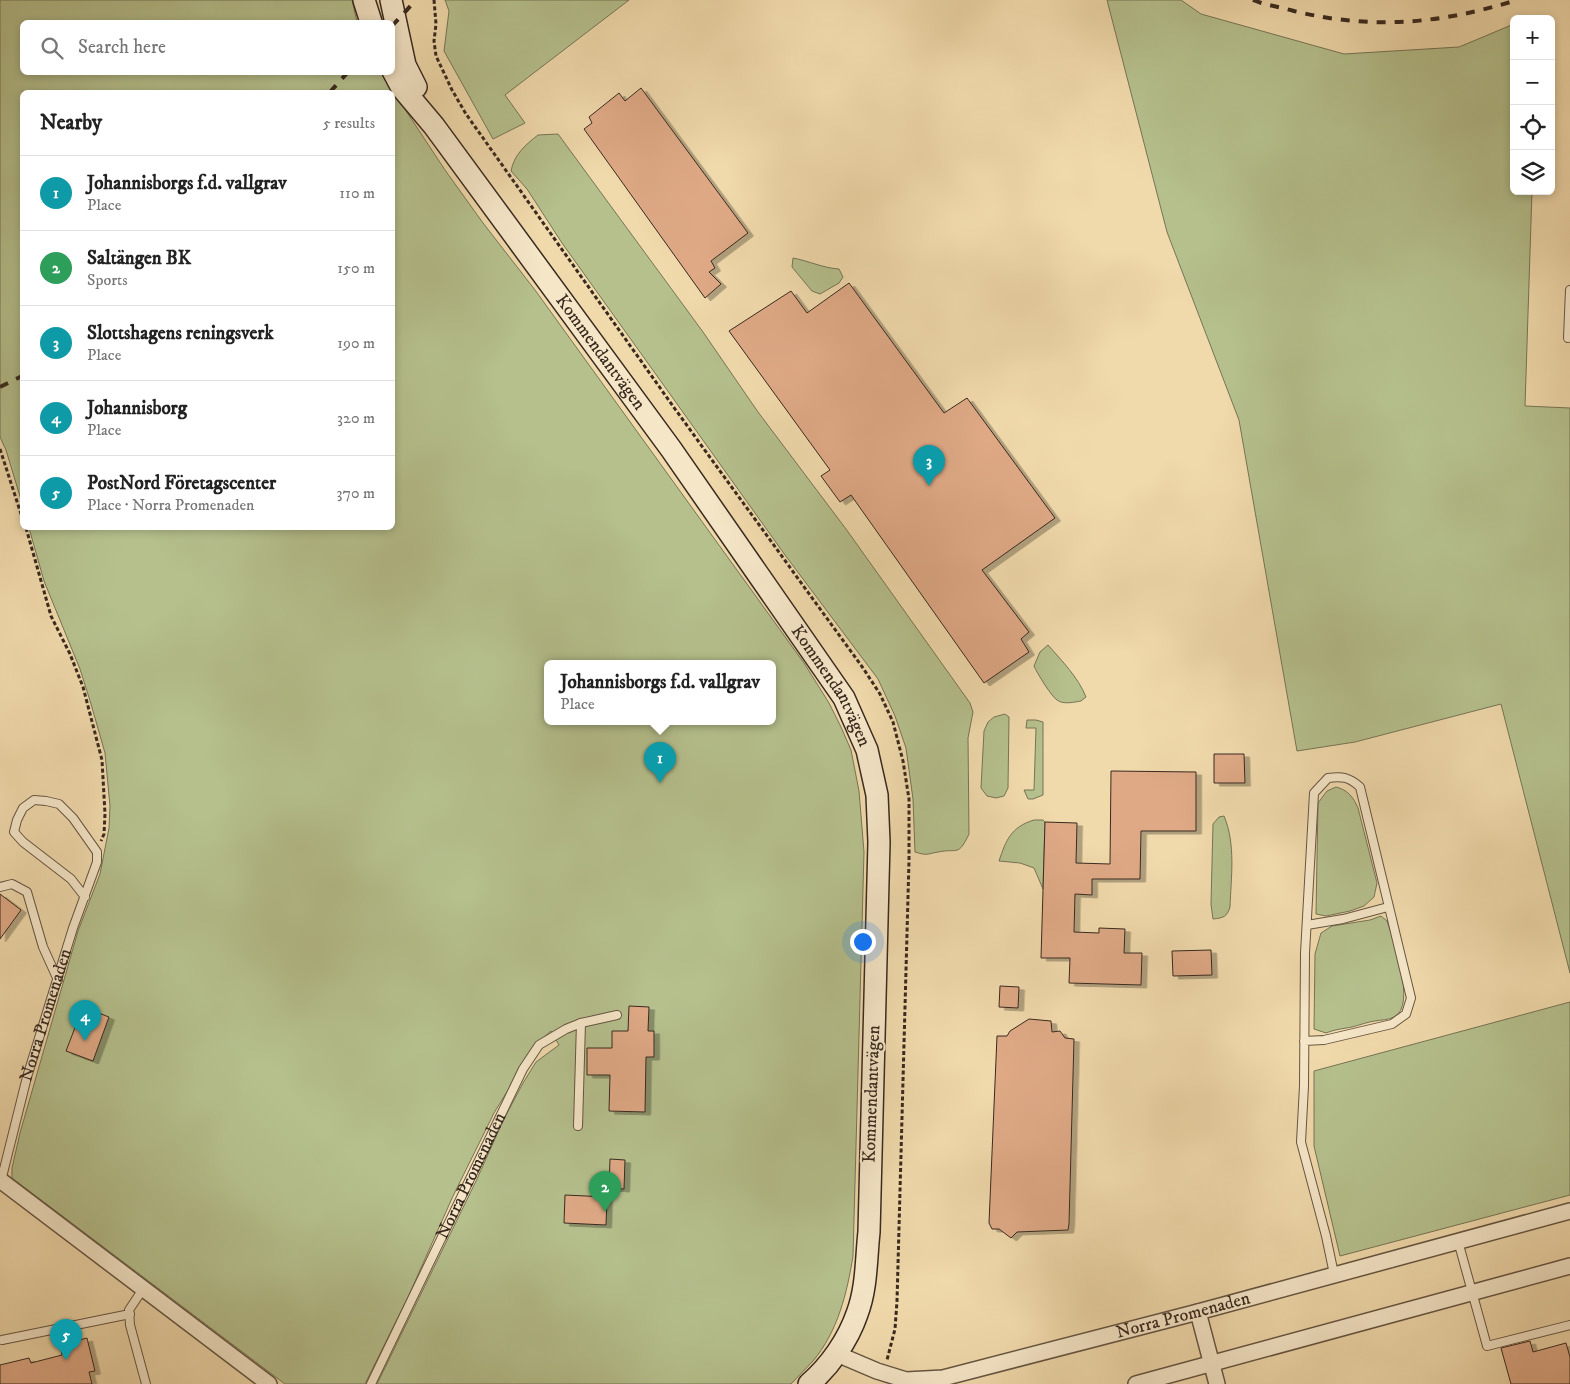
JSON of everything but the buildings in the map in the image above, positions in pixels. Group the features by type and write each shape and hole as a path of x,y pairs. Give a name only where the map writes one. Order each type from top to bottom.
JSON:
{"street":[{"path":"364,0 370,20"},
{"name":"Kommendantvägen","path":"391,0 406,65 434,126"},
{"name":"Kommendantvägen","path":"395,75 402,88 434,126 671,449 809,646 844,698 867,750 877,795 879,842 869,1232 864,1284 858,1313 837,1354"},
{"name":"Norra Promenaden","path":"1,1180 143,1290 269,1384"},
{"name":"Norra Promenaden","path":"837,1354 884,1374 906,1380 982,1377 1198,1312 1570,1211"},
{"path":"1136,1384 1570,1266"},
{"path":"1198,1312 1217,1384"},
{"path":"809,1384 819,1376 837,1354"}],"lane":[{"path":"1568,338 1570,290"},
{"path":"1304,1041 1324,1040 1392,1024 1406,1014 1411,998 1360,787 1352,779 1343,776 1328,778 1314,793 1307,925 1301,1142 1334,1274"},
{"path":"85,897 72,879 23,842 14,832 22,808 34,800 59,804 73,818 97,852"},
{"name":"Norra Promenaden","path":"1,1180 27,1078 73,928 97,862 97,852"},
{"path":"0,887 12,884 27,892 43,947 58,980"},
{"path":"1307,925 1343,919 1388,908"},
{"name":"Norra Promenaden","path":"371,1384 523,1069 539,1045 566,1029 581,1023 617,1014"},
{"path":"578,1126 581,1023"},
{"path":"1458,1241 1487,1346 1570,1325"},
{"path":"143,1290 130,1310 130,1325 146,1384"},
{"path":"2,1340 130,1314"}],"path":[{"path":"434,0 436,56 466,114 675,409 863,668 880,694 893,722 903,762 909,799 909,860 897,1301 895,1329 884,1374"},
{"path":"0,449 20,511"},
{"path":"27,530 51,616 70,654 83,687 102,760 105,824 104,834 97,852"}],"green space":[{"path":"0,0 352,0 357,20 20,20 20,75 382,75 392,90 20,90 20,496 6,450 0,437"},
{"path":"445,0 629,0 505,95 525,123 493,139 444,51 449,11"},
{"path":"1107,0 1181,0 1201,14 1344,54 1459,47 1510,26 1510,195 1532,195 1525,406 1570,408 1570,973 1501,704 1355,742 1297,751 1239,420 1167,232"},
{"path":"395,94 483,223 535,290 804,663 829,703 851,750 859,791 864,852 853,1256 844,1298 829,1337 813,1361 791,1384 377,1384 523,1083 536,1062 559,1045 551,1031 536,1044 494,1113 365,1384 285,1384 12,1178 12,1168 20,1133 78,931 100,874 109,828 110,806 105,753 80,669 44,581 30,530 395,530"},
{"path":"558,134 703,332 758,412 846,529 970,703 973,712 968,738 969,834 960,849 927,854 915,852 913,799 906,748 895,716 878,679 785,555 562,243 527,189 511,171 512,165 521,151 538,135"},
{"path":"793,258 839,269 843,277 839,283 820,294 812,291 792,267"},
{"path":"1048,645 1079,683 1086,697 1081,701 1060,702 1054,698 1038,674 1034,666 1040,652"},
{"path":"1005,714 1009,717 1008,788 1004,796 996,798 987,796 981,788 984,731 988,722 994,717"},
{"path":"1027,720 1043,722 1043,795 1033,799 1028,799 1024,790 1034,790 1036,728 1026,728"},
{"path":"1336,787 1350,794 1358,808 1377,883 1374,897 1364,906 1326,916 1316,914 1318,803 1327,791"},
{"path":"1224,816 1228,827 1231,849 1230,907 1224,916 1213,919 1211,904 1213,824 1219,817"},
{"path":"1034,820 1043,820 1045,822 1043,889 1034,868 1020,863 999,861 1010,835 1020,826"},
{"path":"1381,916 1387,921 1398,956 1403,987 1401,1010 1390,1019 1369,1022 1326,1033 1314,1029 1315,954 1321,933 1332,926 1370,920"},
{"path":"1570,1002 1570,1195 1340,1256 1314,1146 1314,1071"}],"railway":[{"path":"395,23 416,0"},
{"path":"1253,0 1323,17 1379,22 1406,22 1461,15 1517,0"},
{"path":"332,90 345,75"},
{"path":"0,387 20,377"}],"place":[{"name":"Slottshagens reningsverk","path":"929,486"},
{"name":"Johannisborgs f.d. vallgrav","path":"660,783"},
{"name":"Johannisborg","path":"85,1041"},
{"name":"Saltängen BK","path":"605,1212"},
{"name":"PostNord Företagscenter","path":"66,1360"}]}
